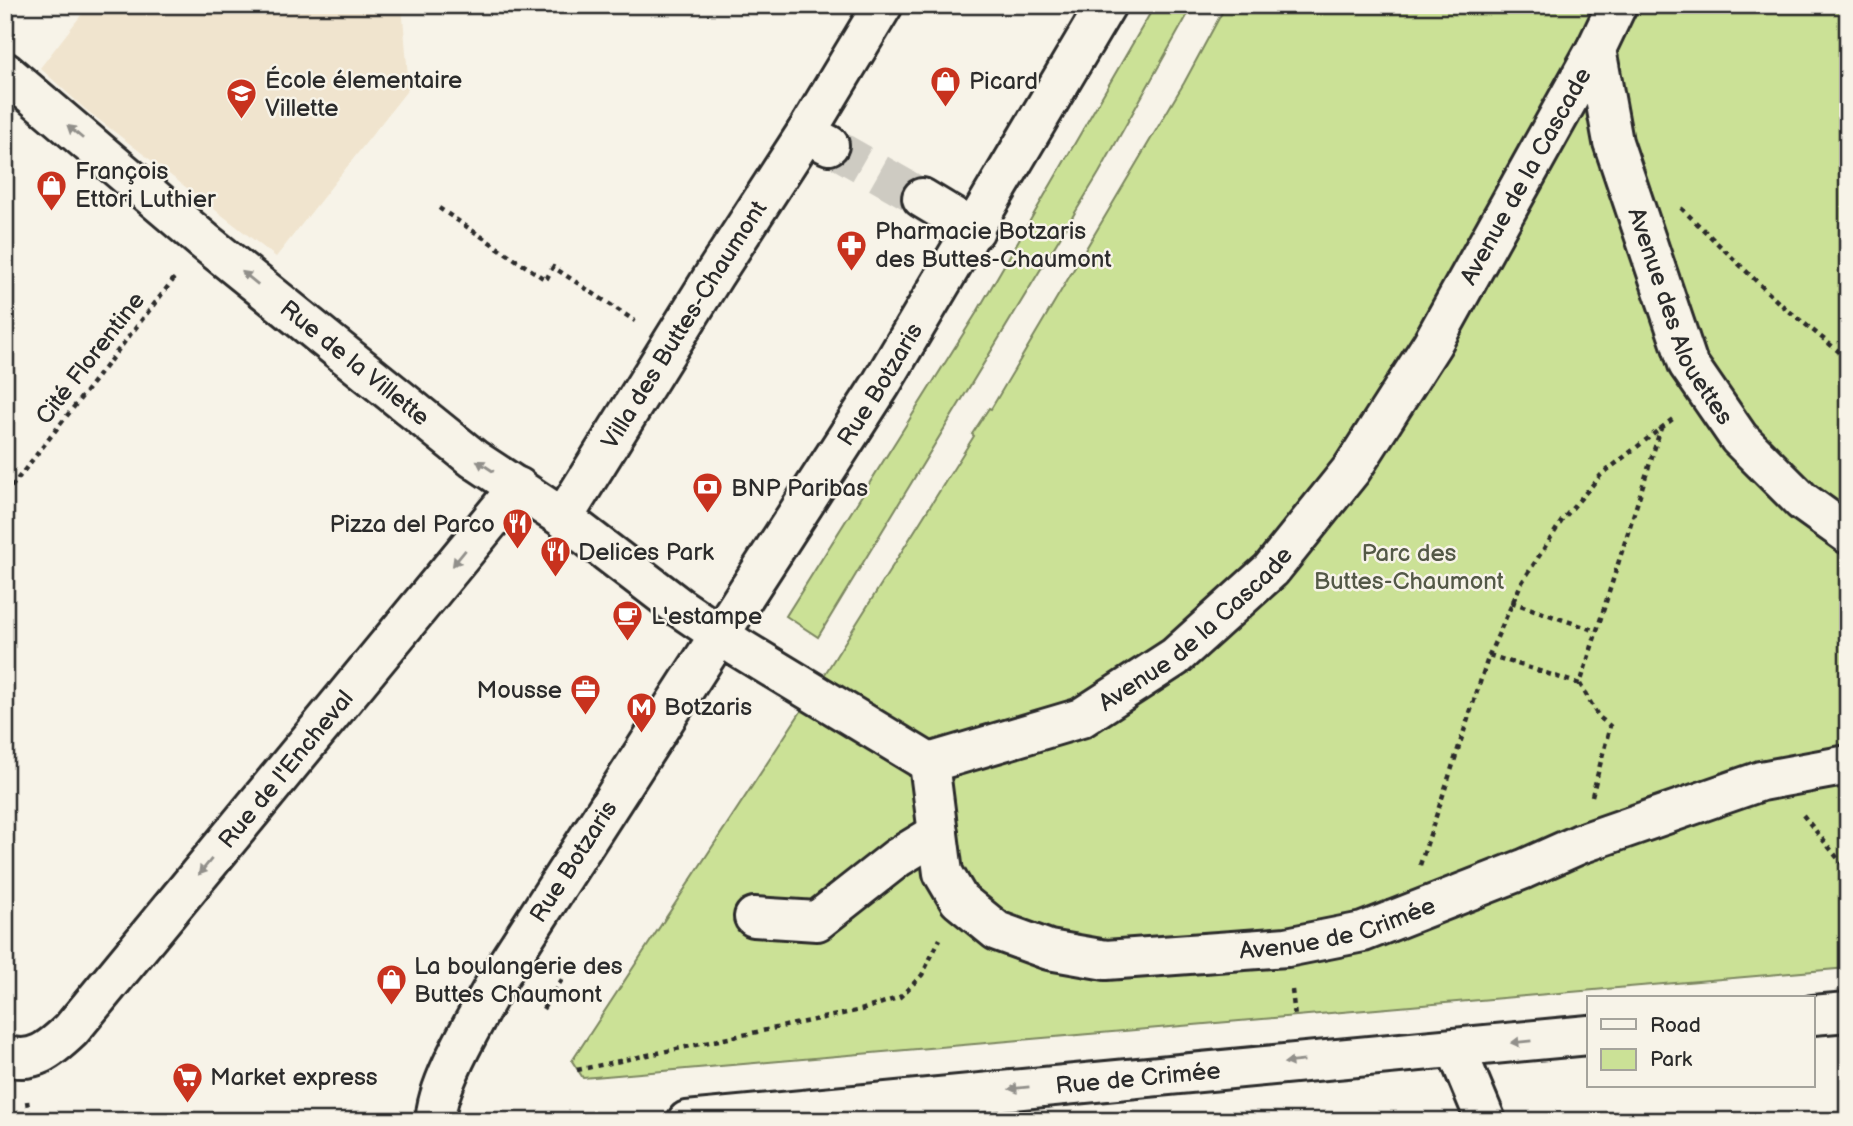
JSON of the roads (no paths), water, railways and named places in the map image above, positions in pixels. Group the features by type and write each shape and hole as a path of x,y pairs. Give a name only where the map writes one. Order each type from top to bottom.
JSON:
{"street":[{"name":"Villa des Buttes-Chaumont","path":"563,518 714,275 817,139 883,5"},
{"name":"Rue Botzaris","path":"436,1121 435,1108 452,1067 500,975 880,386 1107,5"},
{"name":"Avenue de la Cascade","path":"929,763 1081,718 1175,657 1271,570 1352,469 1433,344 1597,49 1617,5"},
{"name":"Avenue des Alouettes","path":"1597,49 1613,142 1688,364 1739,438 1802,501 1848,534"},
{"name":"Rue de la Villette","path":"5,72 215,250 474,459 563,518 679,607 719,634"},
{"path":"922,198 975,230"},
{"name":"Rue de l'Encheval","path":"5,1055 16,1059 32,1058 51,1049 80,1020 518,487"},
{"path":"719,634 929,763"},
{"name":"Avenue de Crimée","path":"929,763 943,873 959,900 997,931 1049,950 1106,960 1287,947 1363,932 1580,844 1761,781 1848,765"},
{"path":"754,916 817,921 897,858 938,833"},
{"path":"1814,1015 1848,1012"},
{"name":"Rue de Crimée","path":"687,1121 1587,1035"},
{"path":"1457,1049 1486,1121"}],"tunnel":[{"path":"829,145 922,198"}],"place":[{"name":"Picard","path":"946,108"},
{"name":"École élementaire Villette","path":"242,121"},
{"name":"François Ettori Luthier","path":"52,212"},
{"name":"Pharmacie Botzaris des Buttes-Chaumont","path":"852,272"},
{"name":"BNP Paribas","path":"708,515"},
{"name":"Pizza del Parco","path":"518,551"},
{"name":"Delices Park","path":"555,579"},
{"name":"L'estampe","path":"628,643"},
{"name":"Mousse","path":"585,717"},
{"name":"Botzaris","path":"641,734"},
{"name":"La boulangerie des Buttes Chaumont","path":"391,1007"},
{"name":"Market express","path":"187,1104"}],"park label":[{"name":"Parc des Buttes-Chaumont","path":"1409,567"}]}
